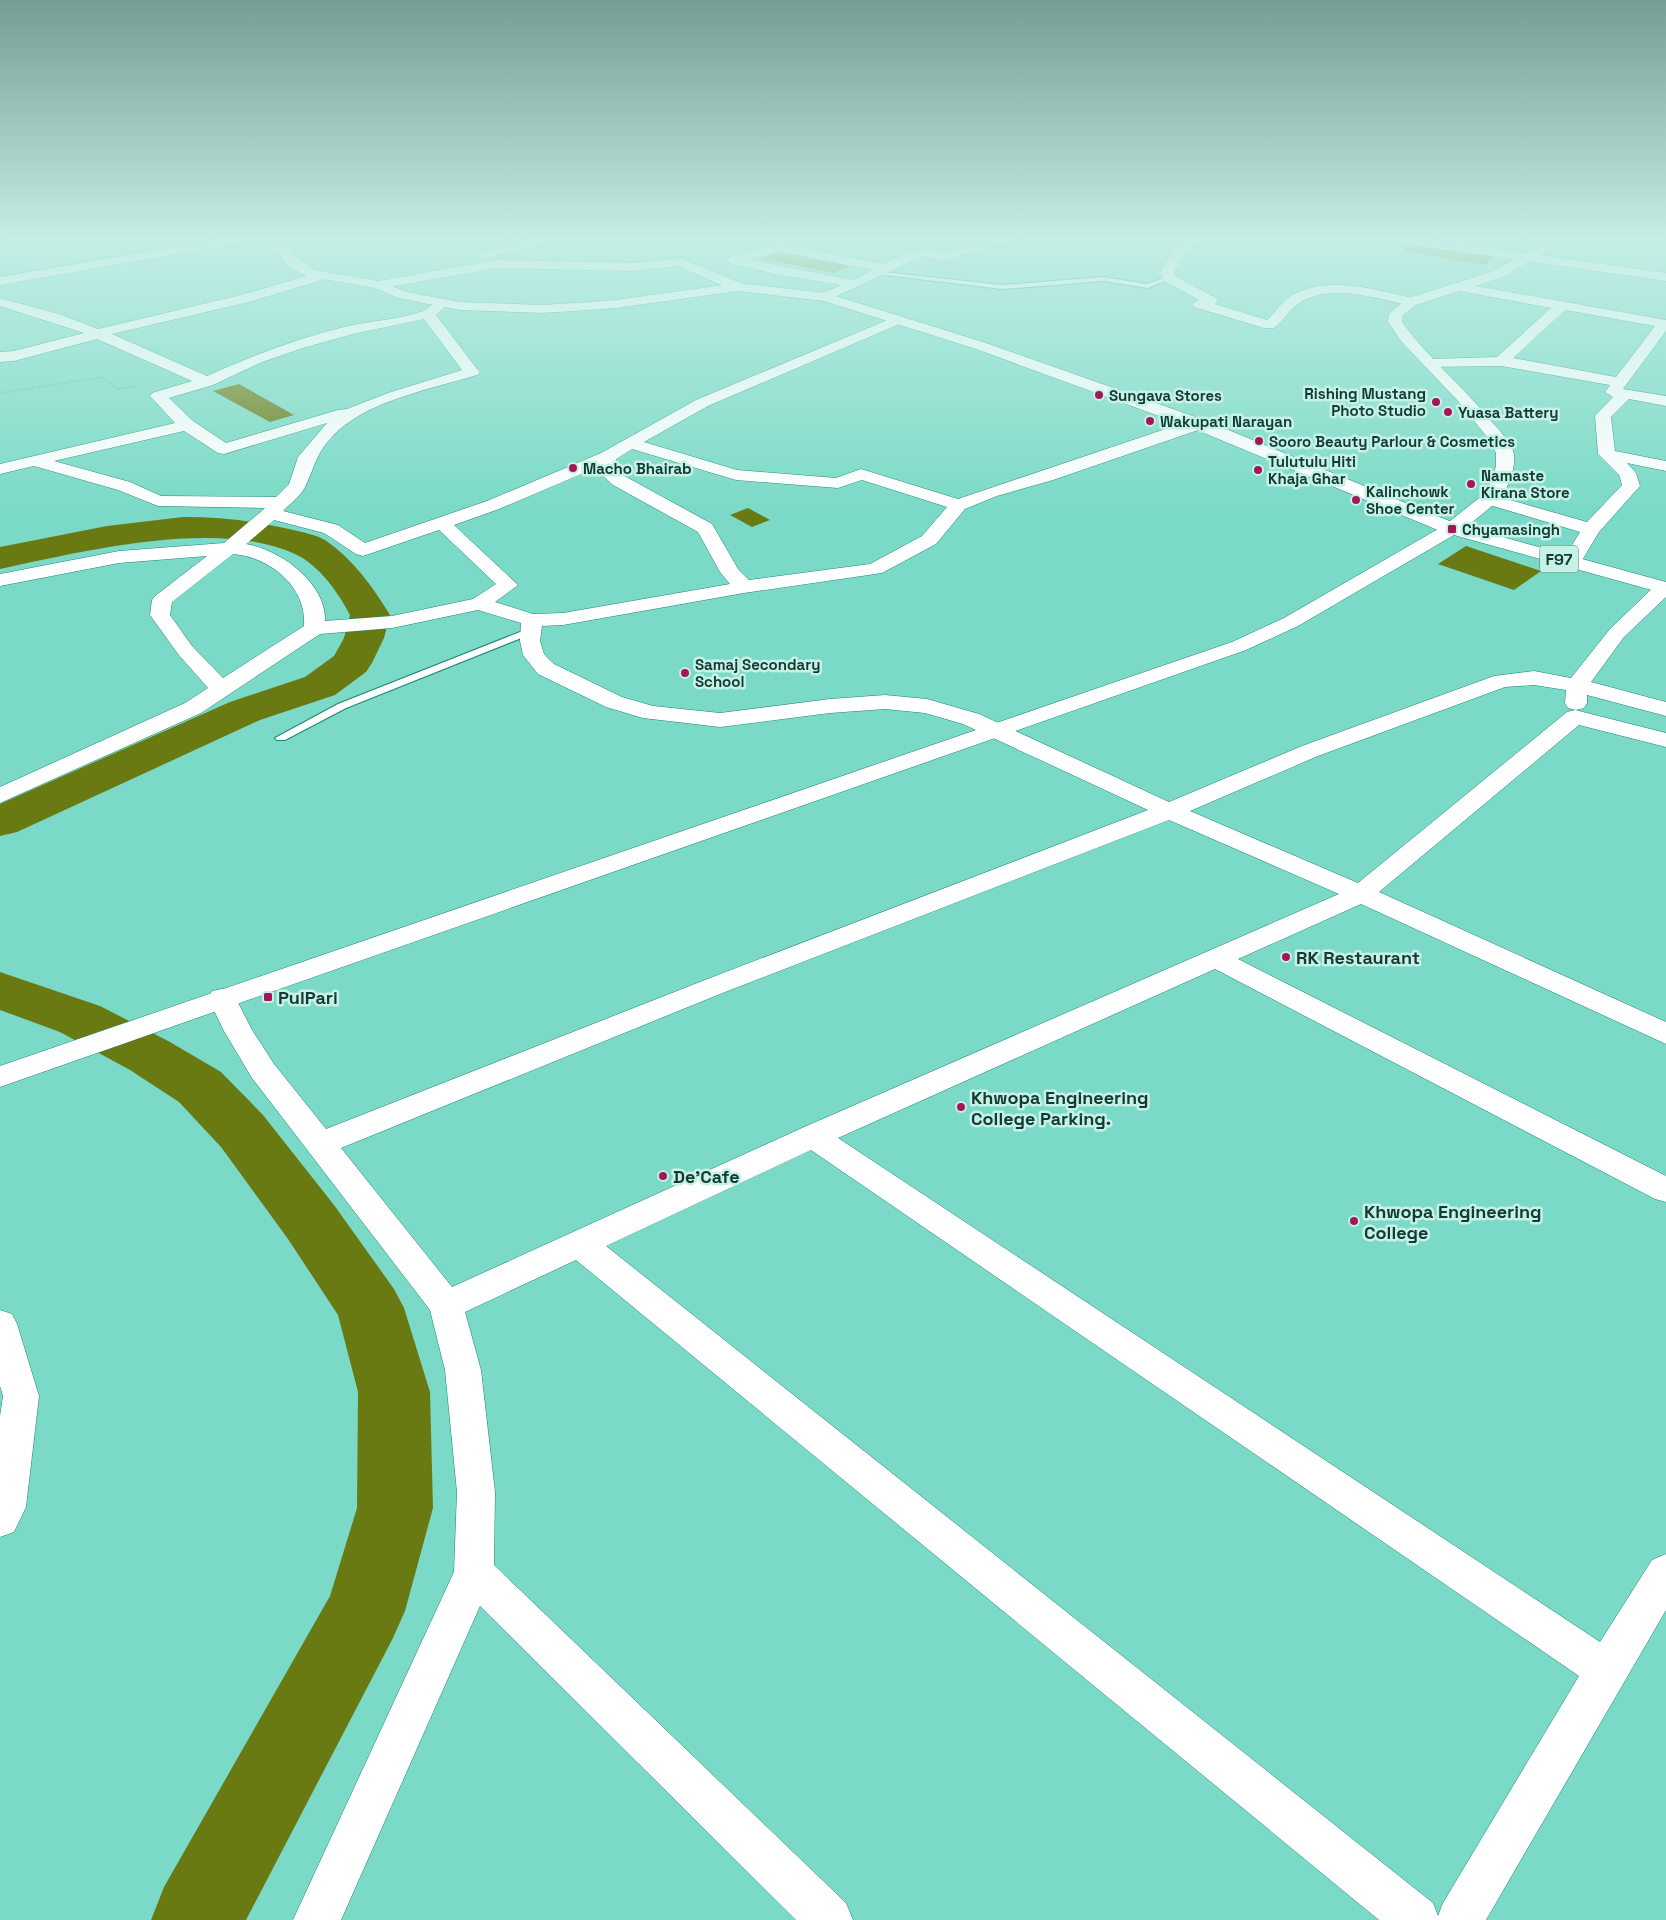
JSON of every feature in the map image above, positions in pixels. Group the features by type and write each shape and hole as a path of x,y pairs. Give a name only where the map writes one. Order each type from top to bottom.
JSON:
{"street":[{"path":"86,328 207,382"},
{"path":"0,357 34,351 117,328"},
{"path":"362,328 298,345 257,359 207,382 158,396 187,425 224,449 472,372 437,328"},
{"path":"36,460 68,472 124,486 158,501 270,512 331,529 363,550 492,505 607,457 646,432 702,403 879,328"},
{"path":"921,328 1015,358 1198,424 1452,529"},
{"path":"0,1076 1239,646 1291,622 1452,529 1489,499 1501,482 1504,453 1499,441 1477,413 1406,338 1399,328"},
{"path":"1501,361 1537,328"},
{"path":"1571,563 1592,529 1631,486 1627,473 1607,454 1603,416 1663,328"},
{"path":"1431,364 1501,361 1622,388 1666,401"},
{"path":"222,690 184,650 160,615 162,600 234,544 270,512 296,486 307,457 326,434 341,419 361,408"},
{"path":"479,604 531,625 744,587 875,569 929,540 959,505 991,492 1047,476 1198,424"},
{"path":"0,469 187,425"},
{"path":"631,443 736,475 838,483 861,474 959,505"},
{"path":"1607,454 1666,466"},
{"path":"607,457 608,469 611,475 619,481 704,528 711,536 730,572 744,587"},
{"path":"1489,499 1592,529"},
{"path":"0,796 193,708 314,629 338,625 392,622 479,604 508,584 442,523"},
{"name":"F97","path":"1452,529 1665,588"},
{"path":"0,580 119,558 234,544 259,553 299,581 312,598 317,617 314,629"},
{"path":"446,1305 813,1136 1361,894 1575,717 1577,685 1617,633 1665,588"},
{"path":"531,625 530,641 534,655 546,669 614,702 651,713 720,720 830,706 899,702 949,711 997,730 1169,811 1361,894 1666,1034"},
{"path":"321,1143 706,990 1169,811 1310,751 1502,681 1534,678 1577,685 1666,709"},
{"path":"1575,717 1666,740"},
{"path":"1215,958 1666,1190"},
{"path":"222,998 238,1031 263,1071 446,1305 464,1370 476,1492 474,1573 317,1920"},
{"path":"813,1136 1606,1670"},
{"path":"580,1244 1416,1920"},
{"path":"0,1324 21,1396 7,1507 0,1519"},
{"path":"474,1573 829,1920"},
{"path":"1460,1920 1606,1670 1666,1573"}],"lane":[{"path":"281,738 342,706 531,625"}],"path":[{"path":"0,393 103,377 117,389 146,384 158,396"}],"shaded area":[{"path":"239,384 294,415 270,422 213,391"},
{"path":"748,508 770,520 752,527 730,515"},
{"path":"1466,546 1541,571 1514,590 1438,564"}],"waterway":[{"path":"0,558 145,531 220,528 255,532 311,547 346,579 370,615 364,638 351,663 320,686 245,711 0,822"},
{"path":"0,990 80,1019 150,1056 200,1087 242,1131 311,1222 370,1308 394,1392 395,1508 365,1611 197,1920"}],"place":[{"name":"Sungava Stores","path":"1099,395"},
{"name":"Rishing Mustang Photo Studio","path":"1436,402"},
{"name":"Yuasa Battery","path":"1448,412"},
{"name":"Wakupati Narayan","path":"1150,421"},
{"name":"Sooro Beauty Parlour & Cosmetics","path":"1259,441"},
{"name":"Macho Bhairab","path":"573,468"},
{"name":"Tulutulu Hiti Khaja Ghar","path":"1258,470"},
{"name":"Namaste Kirana Store","path":"1471,484"},
{"name":"Kalinchowk Shoe Center","path":"1356,500"},
{"name":"Chyamasingh","path":"1452,529"},
{"name":"Samaj Secondary School","path":"685,673"},
{"name":"RK Restaurant","path":"1286,957"},
{"name":"PulPari","path":"268,997"},
{"name":"Khwopa Engineering College Parking.","path":"961,1107"},
{"name":"De'Cafe","path":"663,1176"},
{"name":"Khwopa Engineering College","path":"1354,1221"}]}
